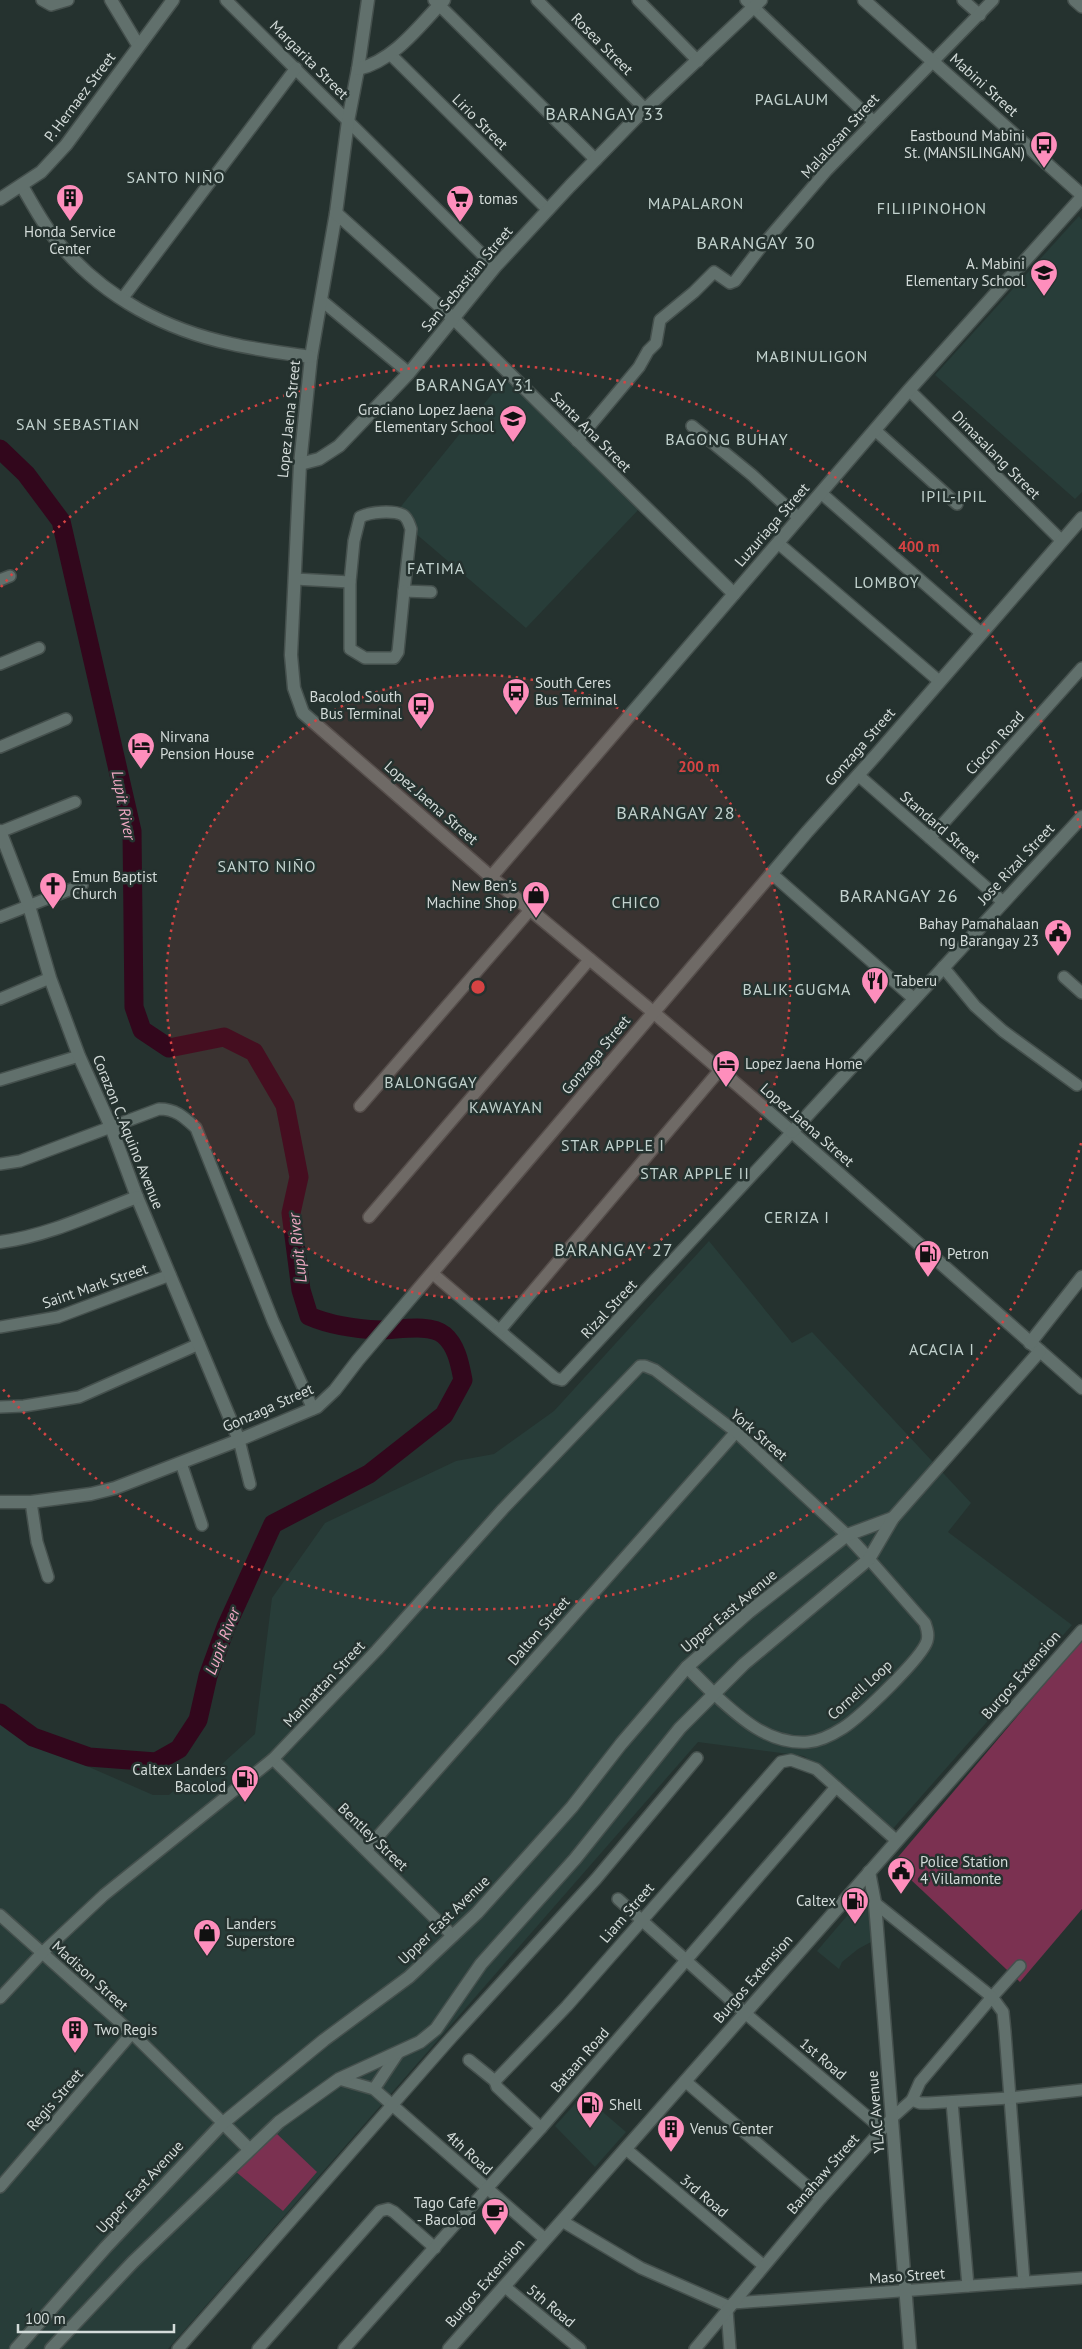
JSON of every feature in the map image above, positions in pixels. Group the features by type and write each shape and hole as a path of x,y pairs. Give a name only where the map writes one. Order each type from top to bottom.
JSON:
{"street":[{"path":"42,0 51,5 68,0"},
{"path":"111,0 138,45"},
{"name":"P. Hernaez Street","path":"0,199 41,172 66,145 173,0"},
{"name":"Margarita Street","path":"226,0 495,267"},
{"name":"Lopez Jaena Street","path":"368,0 348,121 336,213 311,357 300,464 292,672 294,688 303,712 491,876 792,1132 1082,1388"},
{"name":"Rosea Street","path":"537,0 645,109"},
{"path":"638,0 698,61"},
{"name":"Mabini Street","path":"864,0 1082,196"},
{"path":"964,0 980,15"},
{"name":"Malalosan Street","path":"577,441 639,367 648,351 656,343 660,320 694,292 714,272 730,283 736,281 761,247 873,121 993,0"},
{"path":"1074,0 1082,7"},
{"path":"358,69 370,67 390,54 439,2 596,160"},
{"path":"754,2 873,121"},
{"name":"San Sebastian Street","path":"300,464 328,454 339,446 409,373 454,320 495,267 548,210 645,109 698,61 754,2"},
{"name":"Lirio Street","path":"390,54 548,210"},
{"path":"122,299 296,68"},
{"path":"22,186 39,215 61,246 87,273 138,310 183,330 232,344 311,357"},
{"name":"Luzuriaga Street","path":"491,876 909,390 1082,196"},
{"name":"Santa Ana Street","path":"336,213 454,320 734,594"},
{"path":"321,300 409,373"},
{"name":"Dimasalang Street","path":"909,390 1062,541"},
{"path":"692,426 752,475 799,518"},
{"path":"875,430 957,504"},
{"path":"822,493 981,633"},
{"path":"367,513 402,515 408,520 411,529 398,652 394,658 364,658 350,649 348,640 350,582 356,529 360,517 367,513"},
{"name":"Gonzaga Street","path":"0,1502 31,1502 91,1494 115,1488 313,1409 336,1390 358,1360 653,1012 807,832 1082,518"},
{"path":"778,543 939,681"},
{"path":"295,579 350,582"},
{"path":"404,590 430,592"},
{"path":"0,664 39,648"},
{"name":"Ciocon Road","path":"930,838 1082,668"},
{"path":"0,747 66,719"},
{"name":"Standard Street","path":"858,775 1003,902"},
{"path":"0,832 75,802"},
{"name":"Jose Rizal Street","path":"792,1132 913,998 1082,817"},
{"name":"Corazon C. Aquino Avenue","path":"0,832 28,906 50,978 79,1056 111,1127 137,1198 239,1440"},
{"path":"772,874 913,998"},
{"path":"0,917 82,885"},
{"path":"360,1106 531,910"},
{"path":"369,1217 590,959"},
{"path":"943,967 975,1006 1003,1031 1077,1085"},
{"path":"1064,977 1082,993"},
{"path":"0,999 50,978"},
{"path":"0,1080 79,1056"},
{"path":"500,1330 720,1071"},
{"path":"0,1164 20,1161 146,1113 171,1109 183,1115 196,1128 273,1321 313,1409"},
{"name":"Rizal Street","path":"432,1273 555,1378 562,1380 792,1132"},
{"path":"0,1242 16,1240 51,1229 137,1198"},
{"name":"Saint Mark Street","path":"0,1327 58,1317 170,1275"},
{"name":"Upper East Avenue","path":"51,2349 133,2262 249,2148 280,2122 339,2078 420,2042 436,2029 496,1946 574,1859 662,1750 713,1693 771,1641 869,1559 892,1518 1035,1347 1082,1277"},
{"path":"0,1407 24,1406 79,1396 198,1344"},
{"name":"York Street","path":"645,1366 655,1370 736,1432 847,1535"},
{"name":"Manhattan Street","path":"0,1998 42,1953 104,1895 273,1759 376,1650 634,1369 645,1366"},
{"name":"Dalton Street","path":"366,1850 736,1432"},
{"path":"239,1440 250,1484"},
{"path":"181,1463 202,1525"},
{"path":"31,1502 37,1542 48,1577"},
{"name":"Upper East Avenue","path":"16,2349 106,2247 223,2123 316,2046 408,1977 453,1936 506,1882 687,1667 749,1612 847,1535 892,1518"},
{"path":"847,1535 869,1559"},
{"name":"Cornell Loop","path":"713,1693 748,1723 774,1737 790,1741 821,1740 856,1718 922,1652 928,1633 925,1623 869,1559"},
{"name":"Burgos Extension","path":"449,2349 1082,1630"},
{"path":"687,1667 713,1693"},
{"path":"178,2349 537,1941 596,1879 697,1758"},
{"name":"Bentley Street","path":"273,1759 453,1936"},
{"name":"Liam Street","path":"495,2081 566,2006 781,1762 791,1760 816,1769 897,1841"},
{"name":"Bataan Road","path":"344,2349 541,2128 836,1788"},
{"name":"YLAC Avenue","path":"869,1872 874,1903 893,2117 910,2349"},
{"name":"1st Road","path":"618,1899 745,2013 882,2129"},
{"path":"874,1903 992,1997 1003,2012 1024,2282"},
{"name":"Madison Street","path":"0,1915 132,2033 223,2123"},
{"name":"Banahaw Street","path":"695,2349 763,2265 882,2129 912,2100 920,2082 1020,1966"},
{"name":"Regis Street","path":"0,2187 132,2033"},
{"path":"374,2089 398,2053"},
{"path":"469,2060 495,2081 497,2087 541,2128"},
{"name":"4th Road","path":"339,2078 374,2089 545,2239"},
{"path":"686,2081 822,2198"},
{"path":"912,2100 920,2103 952,2102 1082,2090"},
{"path":"952,2102 968,2286"},
{"path":"223,2123 249,2148"},
{"name":"3rd Road","path":"626,2149 763,2265"},
{"path":"258,2349 380,2211 388,2209 394,2212 435,2248"},
{"path":"562,2221 642,2268 730,2307 730,2349"},
{"name":"Maso Street","path":"730,2307 1082,2278"},
{"name":"5th Road","path":"504,2286 580,2349"}],"shaded area":[{"name":"A. Mabini Elementary School","path":"1079,216 1082,220 1082,492 1075,499 935,375"},
{"name":"Graciano Lopez Jaena Elementary School","path":"505,378 640,508 526,628 394,515"},
{"path":"709,1241 792,1343 812,1332 971,1503 948,1532 1072,1625 890,1832 804,1756 698,1742 168,2349 0,2349 0,1719 32,1742 153,1795 169,1795 187,1779 199,1785 255,1734 272,1598 325,1523 456,1461 494,1454 554,1411"},
{"path":"1082,1640 1082,1909 1020,1982 893,1863"},
{"name":"Caltex","path":"858,1903 870,1908 871,1942 858,1949 842,1962 839,1969 817,1951"},
{"name":"Shell","path":"583,2095 626,2132 595,2167 555,2126"},
{"path":"276,2133 317,2172 283,2211 235,2171"}],"waterway":[{"name":"Lupit River","path":"0,449 26,474 61,521 132,831 134,1007 142,1030 169,1048 224,1037 254,1052 285,1105 299,1177 291,1213 301,1290 309,1316 335,1325 353,1328 380,1330 422,1328 438,1331 448,1339 455,1350 463,1380 444,1415 369,1474 273,1524 226,1627 208,1676 198,1720 179,1749 156,1762 89,1757 33,1737 0,1713"}],"place":[{"name":"Eastbound Mabini St. (MANSILINGAN)","path":"1044,169"},
{"name":"Honda Service Center","path":"70,222"},
{"name":"tomas","path":"460,223"},
{"name":"A. Mabini Elementary School","path":"1044,297"},
{"name":"Graciano Lopez Jaena Elementary School","path":"513,443"},
{"name":"South Ceres Bus Terminal","path":"516,716"},
{"name":"Bacolod South Bus Terminal","path":"421,730"},
{"name":"Nirvana Pension House","path":"141,770"},
{"name":"Emun Baptist Church","path":"53,910"},
{"name":"New Ben's Machine Shop","path":"536,919"},
{"name":"Bahay Pamahalaan ng Barangay 23","path":"1058,957"},
{"name":"Taberu","path":"875,1005"},
{"name":"Lopez Jaena Home","path":"726,1088"},
{"name":"Petron","path":"928,1278"},
{"name":"Caltex Landers Bacolod","path":"245,1803"},
{"name":"Police Station 4 Villamonte","path":"901,1895"},
{"name":"Caltex","path":"855,1925"},
{"name":"Landers Superstore","path":"207,1957"},
{"name":"Two Regis","path":"75,2054"},
{"name":"Shell","path":"590,2129"},
{"name":"Venus Center","path":"671,2153"},
{"name":"Tago Cafe - Bacolod","path":"495,2236"}],"district":[{"name":"PAGLAUM","path":"792,99"},
{"name":"BARANGAY 33","path":"605,114"},
{"name":"SANTO NIÑO","path":"176,177"},
{"name":"MAPALARON","path":"696,203"},
{"name":"FILIIPINOHON","path":"932,208"},
{"name":"BARANGAY 30","path":"756,243"},
{"name":"MABINULIGON","path":"812,356"},
{"name":"BARANGAY 31","path":"475,385"},
{"name":"SAN SEBASTIAN","path":"78,424"},
{"name":"BAGONG BUHAY","path":"727,439"},
{"name":"IPIL-IPIL","path":"954,496"},
{"name":"FATIMA","path":"436,568"},
{"name":"LOMBOY","path":"887,582"},
{"name":"BARANGAY 28","path":"676,813"},
{"name":"SANTO NIÑO","path":"267,866"},
{"name":"BARANGAY 26","path":"899,896"},
{"name":"CHICO","path":"636,902"},
{"name":"BALIK-GUGMA","path":"797,989"},
{"name":"BALONGGAY","path":"431,1082"},
{"name":"KAWAYAN","path":"506,1107"},
{"name":"STAR APPLE I","path":"613,1145"},
{"name":"STAR APPLE II","path":"695,1173"},
{"name":"CERIZA I","path":"797,1217"},
{"name":"BARANGAY 27","path":"614,1250"},
{"name":"ACACIA I","path":"942,1349"}]}
